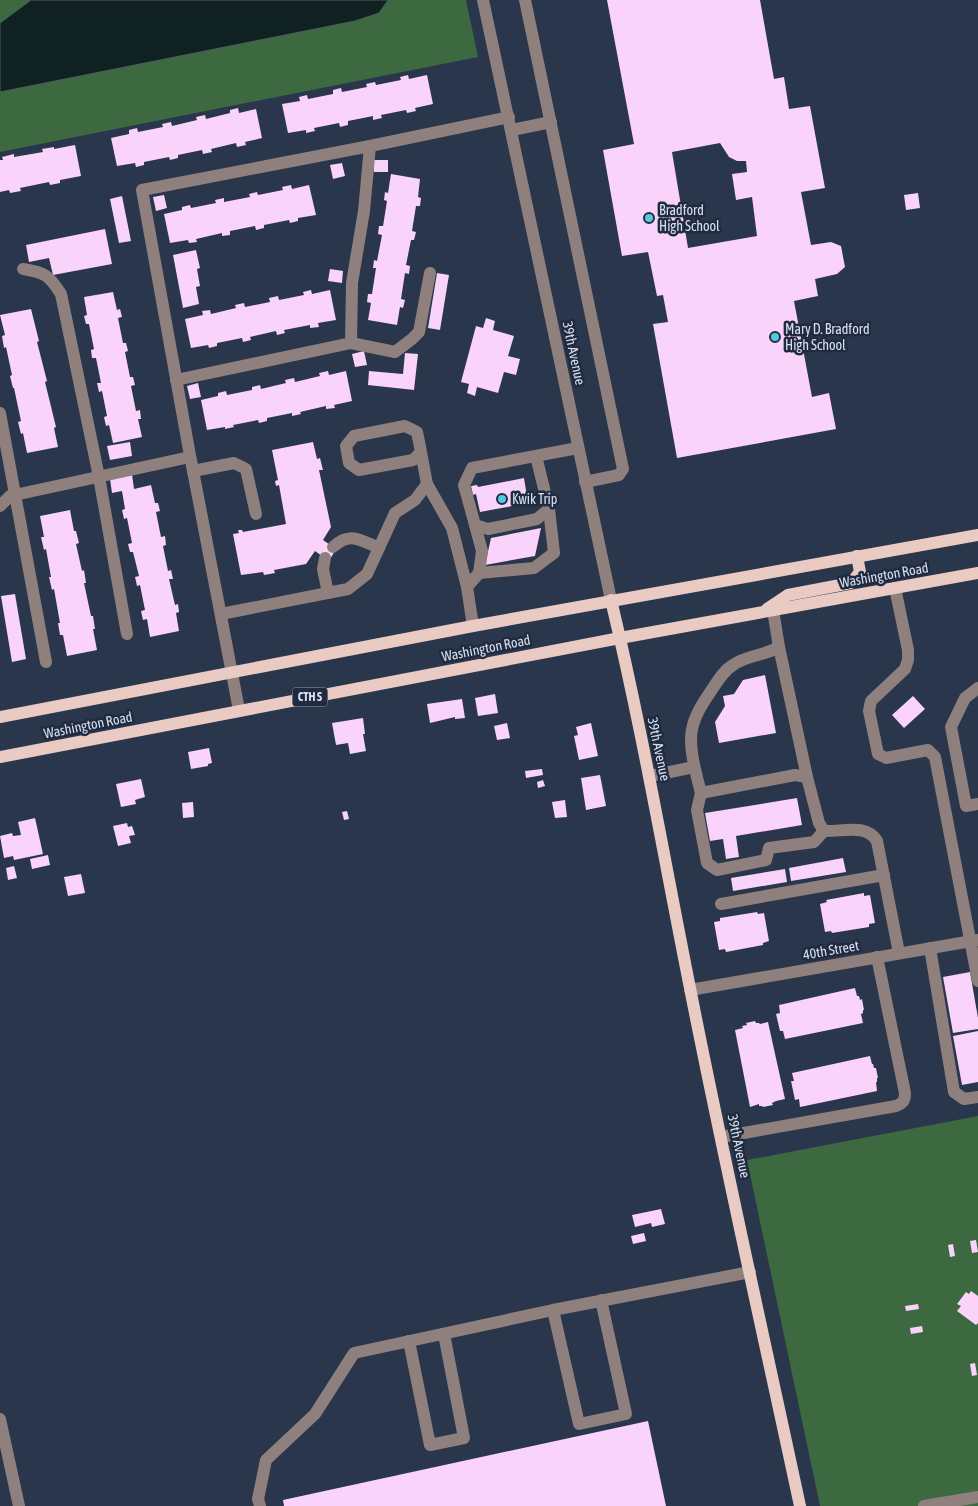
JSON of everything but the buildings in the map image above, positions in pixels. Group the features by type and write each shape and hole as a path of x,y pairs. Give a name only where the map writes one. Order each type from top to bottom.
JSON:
{"main road":[{"name":"Washington Road","path":"0,717 611,600 978,535"},
{"path":"767,612 788,595 851,582 860,572 857,556"},
{"name":"Washington Road","path":"0,757 620,638 978,573"},
{"name":"39th Avenue","path":"611,600 650,776 690,990 800,1506"}],"street":[{"name":"39th Avenue","path":"483,0 611,600"},
{"path":"525,0 622,469 619,475 585,482"},
{"path":"240,710 190,457 142,190 370,146 509,116"},
{"path":"512,130 551,122"},
{"path":"350,343 352,283 364,211 370,146"},
{"path":"23,269 38,271 50,277 61,294 99,477 127,634"},
{"path":"176,380 350,343 395,352 412,340 419,332 430,272"},
{"path":"0,412 46,662"},
{"path":"421,452 413,460 359,470 349,463 346,446 354,436 405,426 417,432 421,452 427,484 452,528 467,587 473,626"},
{"path":"467,587 480,573 482,551 464,484 472,468 578,448"},
{"path":"480,573 534,568 554,553 549,509 536,456"},
{"path":"0,506 10,496 16,494 190,457"},
{"path":"193,471 234,463 246,469 256,514"},
{"path":"221,614 348,589 367,574 395,513 415,500 427,484"},
{"path":"475,525 488,529 537,519 549,509"},
{"path":"333,547 346,538 355,538 379,548"},
{"path":"325,558 323,569 328,593"},
{"path":"895,588 908,650 908,660 905,669 871,700 869,711 876,746 878,754 886,758 928,750 935,757 974,940 978,981"},
{"path":"767,612 779,647 819,823 824,831"},
{"path":"779,647 772,651 746,658 723,672 702,704 692,725 694,767 701,792 697,810 707,863 717,870 766,860 769,848 814,842 824,831 853,829 873,835 878,841 899,954"},
{"path":"978,688 965,698 951,727 966,806 978,804"},
{"path":"650,776 694,767"},
{"path":"701,792 795,775 807,776"},
{"path":"722,904 884,875"},
{"name":"40th Street","path":"690,990 974,940"},
{"path":"930,948 954,1092 964,1099 978,1097"},
{"path":"721,1137 896,1106 902,1103 905,1099 905,1093 877,958"},
{"path":"260,1506 258,1499 266,1460 315,1414 354,1353 601,1300 750,1272"},
{"path":"553,1310 579,1424 626,1414 601,1300"},
{"path":"409,1341 430,1445 464,1438 444,1334"},
{"path":"0,1420 19,1506"},
{"path":"924,1506 978,1497"}],"green space":[{"path":"0,0 466,0 478,57 0,152"},
{"path":"978,1116 978,1506 820,1506 747,1160"}],"shaded area":[{"path":"31,0 388,0 379,13 355,21 0,92 0,23"}],"place":[{"name":"Bradford High School","path":"649,218"},
{"name":"Mary D. Bradford High School","path":"775,337"},
{"name":"Kwik Trip","path":"502,499"}]}
